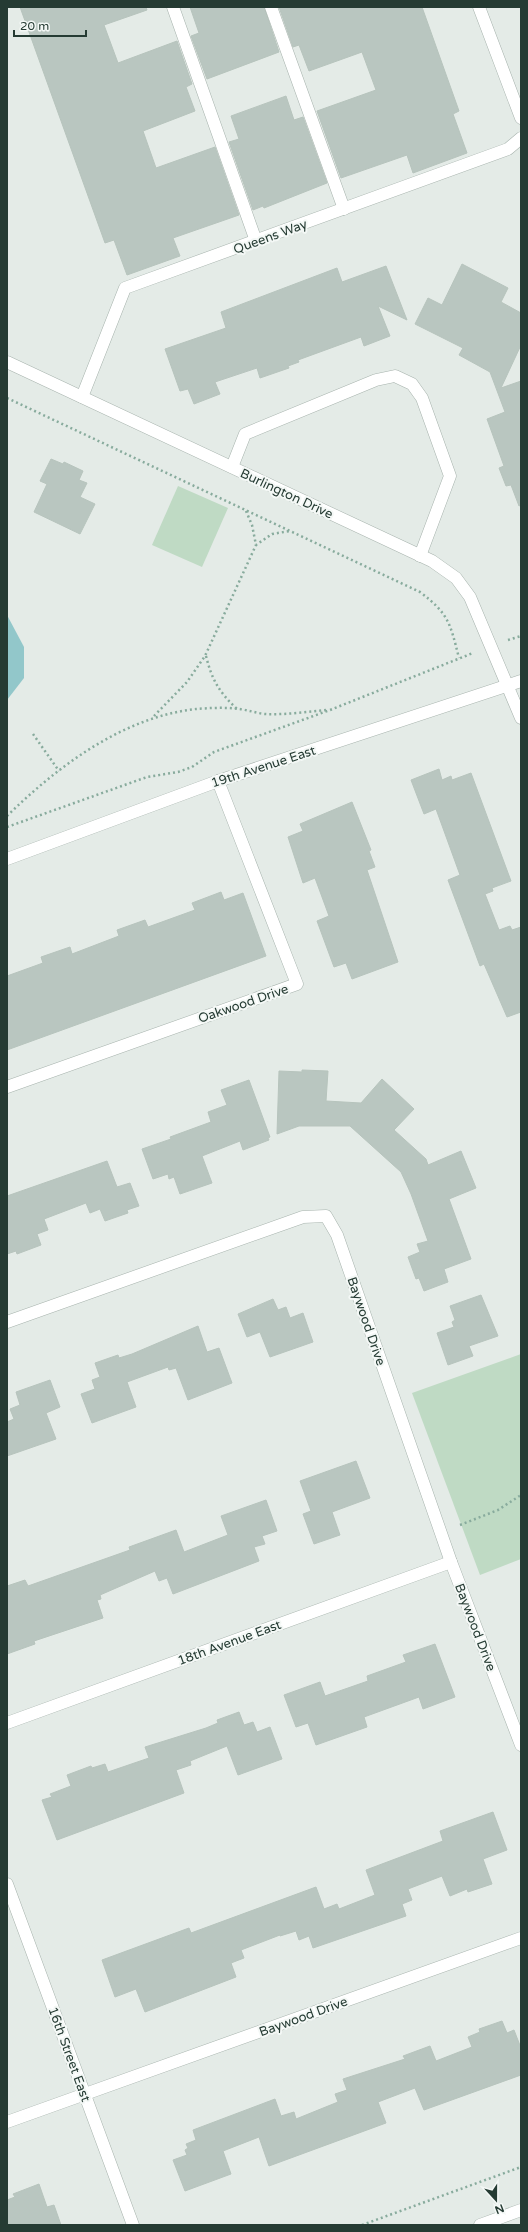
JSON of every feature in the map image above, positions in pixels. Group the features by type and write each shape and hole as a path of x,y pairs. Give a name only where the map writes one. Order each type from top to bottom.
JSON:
{"street":[{"path":"173,7 256,241"},
{"path":"271,7 344,209"},
{"path":"479,7 521,118"},
{"name":"Queens Way","path":"82,397 125,288 508,149 521,138"},
{"name":"Burlington Drive","path":"7,362 420,556 456,578 470,598 509,685 521,718"},
{"path":"232,467 245,434 376,380 395,376 412,384 422,398 450,476 420,556"},
{"name":"19th Avenue East","path":"7,859 218,781 521,681"},
{"name":"Oakwood Drive","path":"7,1087 297,984 218,781"},
{"name":"Baywood Drive","path":"7,1322 303,1217 326,1216 337,1235 451,1562 521,1745"},
{"name":"18th Avenue East","path":"7,1723 451,1562"},
{"name":"16th Street East","path":"7,1884 133,2225"},
{"name":"Baywood Drive","path":"85,2094 521,1938"},
{"path":"7,2122 85,2094"},
{"path":"480,2225 503,2221 521,2210"}],"path":[{"path":"7,398 420,592 438,606 450,623 459,658"},
{"path":"245,510 252,525 256,544"},
{"path":"154,717 187,682 205,656 256,544 272,534 290,531"},
{"path":"7,827 147,777 178,772 192,767 214,752 330,710 459,658 521,636"},
{"path":"205,656 211,675 222,694 237,709"},
{"path":"7,816 28,795 59,770 101,744 154,717 196,709 237,709 265,714 330,710"},
{"path":"33,734 59,770"},
{"path":"460,1525 498,1510 521,1495"},
{"path":"362,2225 521,2167"}],"green space":[{"path":"178,486 228,508 202,567 152,545"},
{"path":"521,1354 521,1559 480,1575 412,1393"}],"water":[{"path":"7,615 24,647 24,678 7,700"}],"building":[{"path":"20,7 146,7 147,10 104,25 118,63 177,41 192,84 186,87 195,111 143,131 156,168 215,147 239,215 173,238 180,256 127,275 114,240 105,243"},
{"path":"190,7 264,7 279,52 207,79 191,36 199,33"},
{"path":"279,7 422,7 459,111 453,114 467,153 413,173 407,155 341,178 317,111 376,90 362,52 309,71 299,45 293,47"},
{"path":"286,96 294,120 303,117 327,183 264,208 263,206 253,210 229,142 239,139 231,116"},
{"path":"462,264 508,288 501,302 521,313 521,345 501,388 521,381 521,505 519,506 511,485 506,486 499,468 504,466 487,419 505,412 490,372 459,355 463,348 415,324 428,298 442,305"},
{"path":"386,266 407,320 378,306 390,336 364,346 361,337 298,360 299,362 288,366 289,368 260,378 257,368 215,382 220,394 194,404 188,389 180,391 165,349 226,328 221,312 337,268 342,282"},
{"path":"51,459 63,464 64,462 83,471 79,480 87,483 80,497 95,504 80,534 34,512 47,484 40,481"},
{"path":"439,769 442,780 451,776 452,780 471,773 511,881 492,888 493,891 485,894 499,930 510,926 512,930 521,927 521,1012 507,1017 484,964 480,966 448,880 460,875 436,809 424,814 411,780"},
{"path":"352,802 371,850 369,851 375,867 367,870 398,962 352,979 346,963 334,967 317,921 329,916 315,878 303,883 288,837 303,831 300,824"},
{"path":"221,892 224,900 243,893 266,956 7,1050 7,976 43,963 41,957 70,947 72,954 119,936 117,930 145,920 148,927 195,910 192,903"},
{"path":"302,1070 328,1071 326,1101 361,1103 382,1079 414,1109 394,1130 426,1159 428,1165 461,1151 476,1188 449,1199 471,1259 444,1269 448,1282 424,1291 419,1278 416,1279 408,1257 420,1252 417,1244 428,1241 411,1194 401,1172 350,1126 299,1126 277,1134 279,1071 302,1072"},
{"path":"249,1080 270,1137 268,1138 269,1140 243,1150 240,1141 202,1156 212,1183 180,1194 174,1177 169,1179 168,1174 153,1179 142,1149 171,1139 170,1137 211,1122 208,1112 227,1105 221,1090"},
{"path":"107,1161 117,1187 130,1183 139,1206 127,1210 128,1213 105,1221 100,1209 90,1213 86,1203 44,1219 48,1230 37,1234 41,1245 17,1254 16,1251 7,1254 7,1196"},
{"path":"481,1295 498,1336 469,1346 473,1356 448,1365 437,1333 454,1327 452,1322 455,1320 450,1306"},
{"path":"273,1299 278,1310 286,1307 290,1318 303,1313 313,1342 270,1357 260,1332 247,1337 238,1314"},
{"path":"198,1326 207,1352 219,1348 232,1383 188,1400 176,1368 169,1370 168,1367 127,1382 136,1407 92,1423 81,1394 95,1389 92,1380 100,1377 95,1363 118,1355 119,1358 132,1354"},
{"path":"50,1380 60,1407 46,1413 56,1439 7,1456 7,1422 14,1419 10,1409 20,1405 16,1392"},
{"path":"356,1461 370,1498 332,1512 340,1535 314,1544 303,1514 311,1511 300,1481"},
{"path":"266,1500 277,1531 262,1536 265,1544 254,1547 259,1561 173,1594 167,1578 159,1581 155,1571 100,1595 101,1599 97,1600 103,1618 34,1641 35,1644 7,1654 7,1586 25,1580 28,1586 130,1550 129,1547 176,1530 184,1552 228,1535 221,1516"},
{"path":"435,1644 455,1697 423,1709 419,1697 364,1717 367,1727 316,1745 308,1723 296,1727 284,1695 320,1682 325,1696 368,1681 367,1676 406,1662 403,1655"},
{"path":"239,1712 244,1725 253,1722 257,1732 270,1727 282,1759 238,1775 227,1746 190,1761 191,1765 176,1770 184,1793 57,1840 42,1800 52,1797 50,1794 71,1786 67,1775 91,1766 92,1768 105,1764 108,1772 149,1758 145,1747 206,1728 218,1723 217,1720"},
{"path":"493,1812 507,1850 483,1859 492,1884 468,1892 467,1889 450,1896 442,1876 408,1889 412,1900 402,1904 406,1916 313,1948 309,1936 299,1940 296,1931 280,1935 241,1950 244,1958 231,1963 236,1977 145,2012 136,1989 115,1997 102,1960 189,1928 191,1933 316,1887 324,1909 337,1904 339,1909 375,1895 366,1870 443,1841 440,1831"},
{"path":"502,2021 507,2033 514,2030 521,2048 521,2075 424,2110 415,2088 378,2102 386,2123 269,2166 259,2137 223,2151 231,2174 185,2191 173,2160 187,2155 185,2150 188,2148 186,2144 196,2140 193,2130 275,2099 281,2116 294,2112 296,2119 338,2102 335,2094 347,2090 343,2079 405,2059 403,2056 430,2046 436,2061 472,2047 468,2037 480,2032 479,2029"},
{"path":"39,2184 47,2207 54,2205 61,2225 7,2225 7,2200 15,2197 13,2194"}]}
